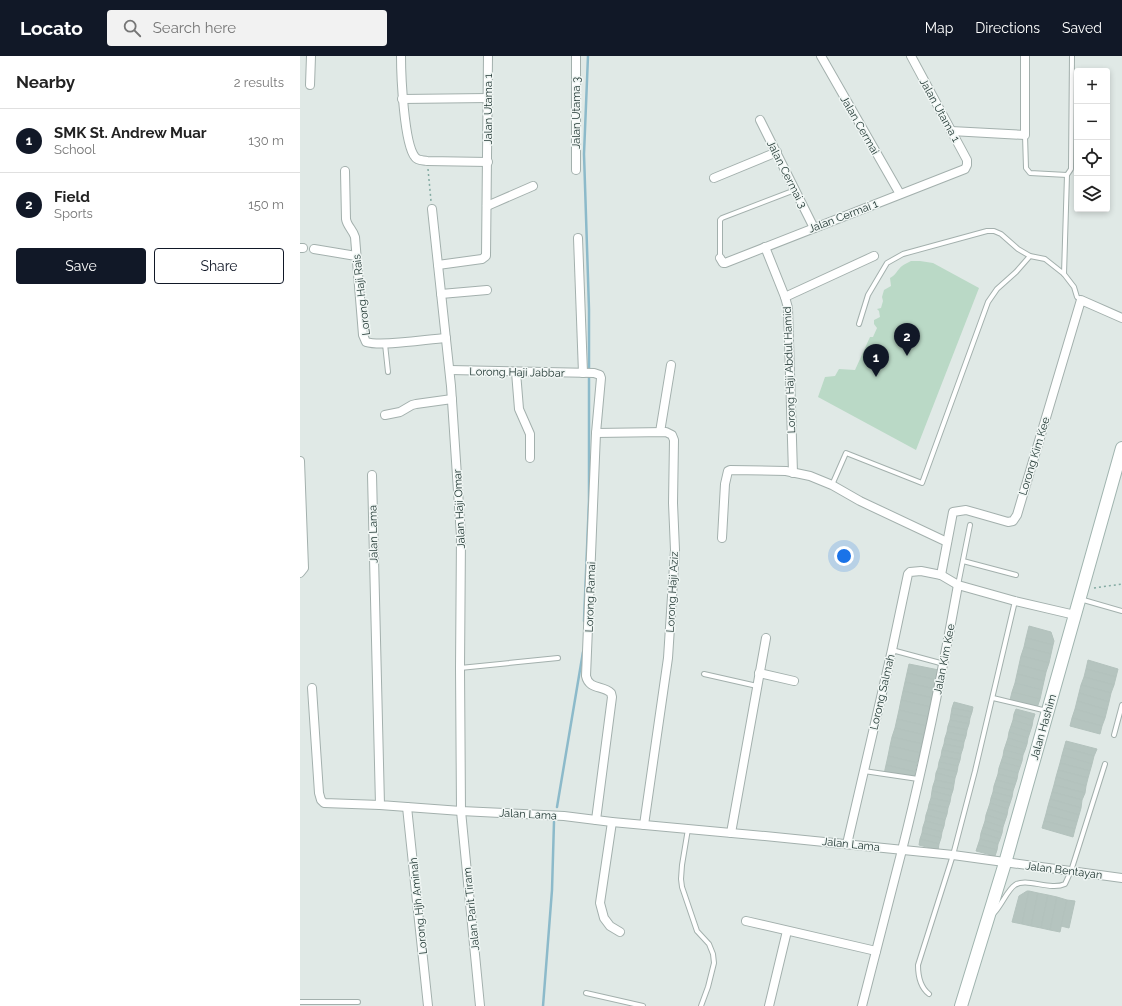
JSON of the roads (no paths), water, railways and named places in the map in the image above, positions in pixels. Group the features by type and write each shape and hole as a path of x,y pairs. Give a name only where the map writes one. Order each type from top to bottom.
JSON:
{"street":[{"path":"310,85 311,56"},
{"path":"401,56 402,99 408,138 412,153 418,160 426,161 488,162"},
{"name":"Jalan Utama 1","path":"438,266 485,258 487,252 488,56"},
{"name":"Jalan Utama 3","path":"576,56 576,170"},
{"name":"Jalan Cermai","path":"821,56 900,194"},
{"name":"Jalan Utama 1","path":"910,56 952,130 968,164"},
{"path":"952,130 1025,135 1025,56"},
{"path":"402,99 488,98"},
{"name":"Jalan Cermai 3","path":"760,120 814,228"},
{"path":"714,178 776,152"},
{"name":"Jalan Cermai 1","path":"720,258 723,263 725,263 965,169 968,164"},
{"name":"Lorong Haji Rais","path":"345,171 346,219 347,224 354,233 363,335 366,342 373,344 446,338"},
{"path":"487,206 533,186"},
{"name":"Jalan Haji Omar","path":"432,209 450,370 461,536 461,811"},
{"path":"578,238 589,373"},
{"name":"Lorong Haji Abdul Hamid","path":"765,247 785,297 788,315 793,473"},
{"path":"314,249 356,256"},
{"path":"785,297 874,256"},
{"path":"441,294 487,290"},
{"path":"1081,300 1122,318"},
{"name":"Lorong Kim Kee","path":"947,542 952,512 966,510 1008,522 1013,520 1017,515 1081,300"},
{"path":"596,432 660,432 670,365"},
{"name":"Lorong Haji Jabbar","path":"450,370 589,373"},
{"path":"516,372 520,409 530,434 530,458"},
{"name":"Lorong Ramai","path":"589,373 600,375 601,378 596,432 586,676 591,685 608,690 612,697 596,820"},
{"path":"385,415 400,412 416,404 452,399"},
{"name":"Lorong Haji Aziz","path":"644,825 668,658 675,550 673,503 674,440 669,433 660,432"},
{"name":"Jalan Hashim","path":"961,1006 1005,863 1122,448"},
{"path":"300,461 304,568 300,573"},
{"path":"722,538 725,484 728,471 744,470 793,473 810,476 832,485 860,502 947,542 941,575 958,585 1015,601 1075,615"},
{"name":"Jalan Lama","path":"372,475 380,805 564,816 953,855 1005,863"},
{"name":"Lorong Salmah","path":"846,844 892,650 908,574 912,571 921,571 941,575"},
{"name":"Jalan Kim Kee","path":"862,1006 902,850 918,780 944,664 958,585"},
{"path":"731,833 766,638"},
{"path":"760,673 794,681"},
{"path":"312,688 319,793 321,800 324,803 380,805"},
{"name":"Lorong Hjh Aminah","path":"407,807 428,1006"},
{"name":"Jalan Parit Tiram","path":"461,811 480,1006"},
{"path":"612,822 600,903 604,918 610,926 620,932"},
{"name":"Jalan Bentayan","path":"1005,863 1122,878"},
{"path":"746,921 876,950"},
{"path":"769,1006 787,931"}],"lane":[{"path":"1064,274 1067,175 1071,169 1072,56"},
{"path":"1025,135 1026,168 1030,174 1067,175"},
{"path":"720,258 720,220 722,218 795,190"},
{"path":"859,324 868,295 882,269 888,263 903,254 994,230 1001,234 1018,249 1030,256 1045,259 1064,274 1074,287 1077,297 1081,300"},
{"path":"832,485 846,453 922,483 988,302 997,289 1008,280 1030,256"},
{"path":"385,343 388,372"},
{"path":"958,585 970,525"},
{"path":"963,561 1016,575"},
{"path":"1081,595 1122,611"},
{"path":"929,994 920,983 918,965 953,855 993,698 1015,601"},
{"path":"892,650 944,664"},
{"path":"460,668 558,658"},
{"path":"704,674 757,686"},
{"path":"993,698 1048,711"},
{"path":"1114,735 1122,705"},
{"path":"988,920 999,908 1012,886 1016,884 1022,883 1061,886 1065,884 1071,871 1105,764"},
{"path":"864,771 918,780"},
{"path":"688,829 682,865 682,888 696,931 709,944 713,954 714,963 708,987 701,1006"},
{"path":"586,993 643,1006"},
{"path":"300,1002 314,1004 358,1002"}],"waterway":[{"path":"584,621 589,501 589,309 584,154 588,56"},
{"path":"557,807 583,652"},
{"path":"543,1006 552,890 554,822"}],"place":[{"name":"Field","path":"907,356"},
{"name":"SMK St. Andrew Muar","path":"876,377"}]}
